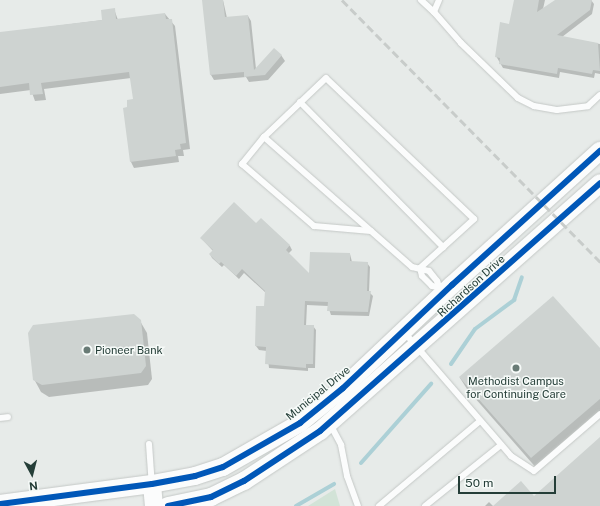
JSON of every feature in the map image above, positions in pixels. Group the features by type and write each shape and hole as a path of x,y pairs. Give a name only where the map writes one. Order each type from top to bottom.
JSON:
{"street":[{"name":"Municipal Drive","path":"168,506 211,497 244,482 325,415 440,291 584,168 600,151"},
{"name":"Richardson Drive","path":"355,403 600,183"},
{"path":"440,291 458,311"},
{"name":"Municipal Drive","path":"0,504 152,484 195,476 224,467 300,423 355,403"},
{"path":"152,484 154,506"}],"lane":[{"path":"421,0 434,12 461,44 518,98 534,106 557,110 588,106 600,95"},
{"path":"434,12 439,0"},
{"path":"264,137 412,267 420,268 474,218 326,78 264,137 242,164 314,226 371,231"},
{"path":"300,102 443,247"},
{"path":"420,268 422,276 432,286 440,291"},
{"path":"403,331 511,456 534,471 600,414"},
{"path":"325,415 341,446 347,476 358,506"},
{"path":"0,418 8,417"},
{"path":"379,506 480,421"},
{"path":"149,444 152,484"},
{"path":"425,506 501,445"}],"green space":[{"path":"335,489 340,506 308,506"}],"building":[{"path":"202,0 223,0 225,17 248,15 254,70 274,48 282,55 265,75 244,77 244,72 210,75"},
{"path":"514,0 539,0 537,12 555,0 592,0 590,10 557,35 598,43 600,71 593,70 592,74 558,68 557,74 499,64 500,58 495,57 500,22 509,24"},
{"path":"115,8 116,19 165,13 166,19 172,19 186,143 180,144 181,149 175,150 176,156 130,162 123,108 127,107 127,100 133,99 129,72 41,83 43,94 30,95 29,83 0,87 0,32 102,20 101,10"},
{"path":"234,202 256,223 261,218 290,245 286,250 309,273 310,252 350,253 350,261 368,262 367,291 371,291 368,312 327,311 328,302 305,301 304,325 314,325 313,364 306,364 306,368 265,364 266,347 255,346 256,306 264,306 265,291 242,269 236,276 221,262 219,264 209,254 213,250 200,238"},
{"path":"553,296 600,348 600,399 531,458 459,377"},
{"name":"Pioneer Bank","path":"134,314 141,320 146,366 141,373 42,385 33,380 28,333 33,325"},
{"path":"600,437 600,506 493,506 521,481 534,496"}],"waterway":[{"path":"451,364 475,329 514,300 522,277"},
{"path":"361,463 431,384"},
{"path":"296,506 334,484"}],"railway":[{"path":"342,0 600,262"}],"cycle path":[{"path":"0,504 152,484 195,476 223,467 300,423 343,388 452,285 600,151"},
{"path":"168,506 211,497 244,481 320,431 600,183"}],"place":[{"name":"Pioneer Bank","path":"87,350"},
{"name":"Methodist Campus for Continuing Care","path":"516,368"}]}
